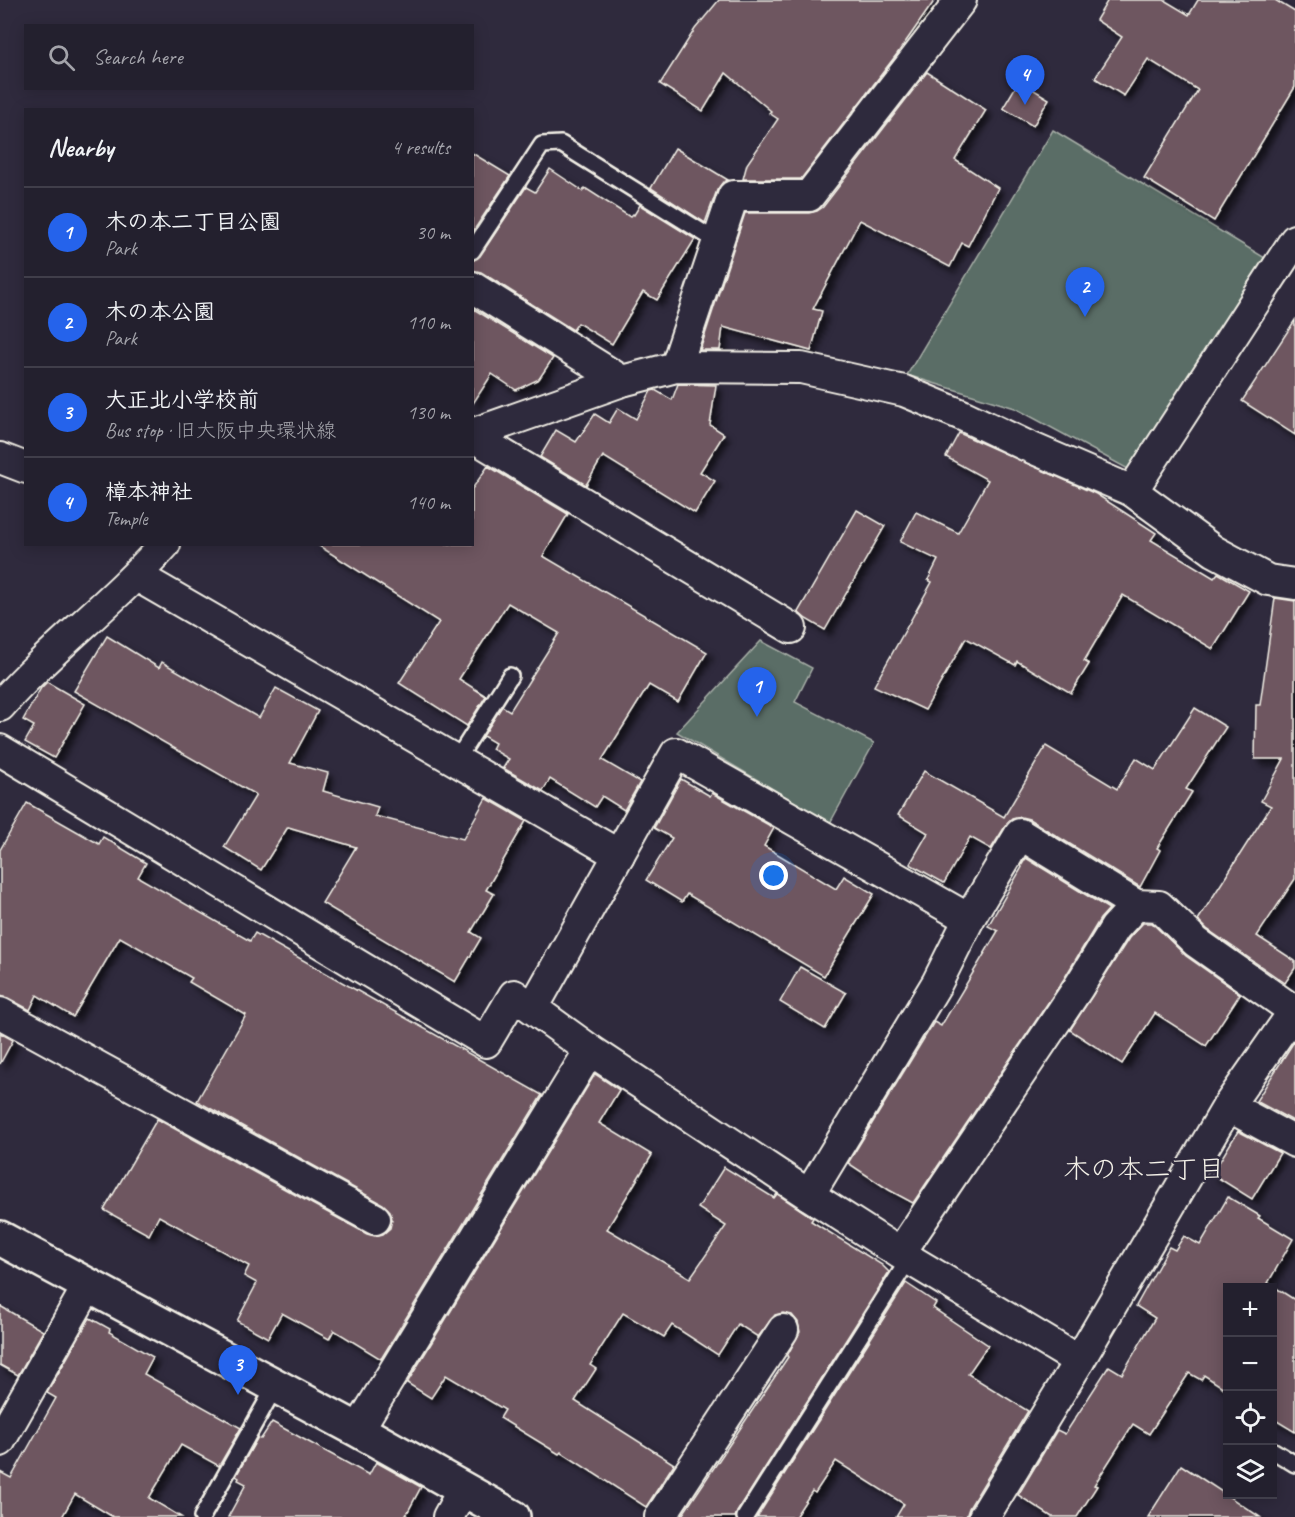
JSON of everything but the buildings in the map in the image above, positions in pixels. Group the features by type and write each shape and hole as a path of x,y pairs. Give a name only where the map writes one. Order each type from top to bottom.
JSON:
{"main road":[{"path":"0,1238 358,1430 455,1504 513,1517"}],"street":[{"path":"676,367 733,196 809,196 961,0"},
{"path":"1132,490 1293,249"},
{"path":"474,288 622,381"},
{"path":"474,434 622,381 676,367 801,368 904,391 1132,490 1214,551 1268,580 1295,584"},
{"path":"474,436 791,628"},
{"path":"0,706 29,673 137,576 163,546"},
{"path":"137,576 619,855"},
{"path":"0,750 486,1041 514,996 809,1195 1079,1361"},
{"path":"533,1008 676,753 969,919"},
{"path":"809,1195 937,983 969,919 1020,834 1136,905 1159,906 1196,942 1294,1011 1228,1106 1079,1361 984,1517"},
{"path":"905,1256 1115,928 1136,905"},
{"path":"0,1013 375,1219"},
{"path":"358,1430 591,1050"},
{"path":"1228,1106 1295,1142"},
{"path":"0,1441 9,1405 88,1286"},
{"path":"660,1517 783,1330"}],"lane":[{"path":"474,248 542,145 561,144 718,242"},
{"path":"456,761 510,676"},
{"path":"745,1517 905,1256"},
{"path":"202,1517 276,1385"},
{"path":"1277,1453 1295,1464"}],"green space":[{"path":"1053,130 1265,258 1130,470 1015,408 907,375"},
{"path":"761,641 812,668 795,702 874,743 830,823 677,732"}],"place":[{"name":"樟本神社","path":"1025,105"},
{"name":"木の本公園","path":"1085,317"},
{"name":"木の本二丁目公園","path":"757,717"},
{"name":"大正北小学校前","path":"238,1395"}],"district":[{"name":"木の本二丁目","path":"1144,1169"}]}
